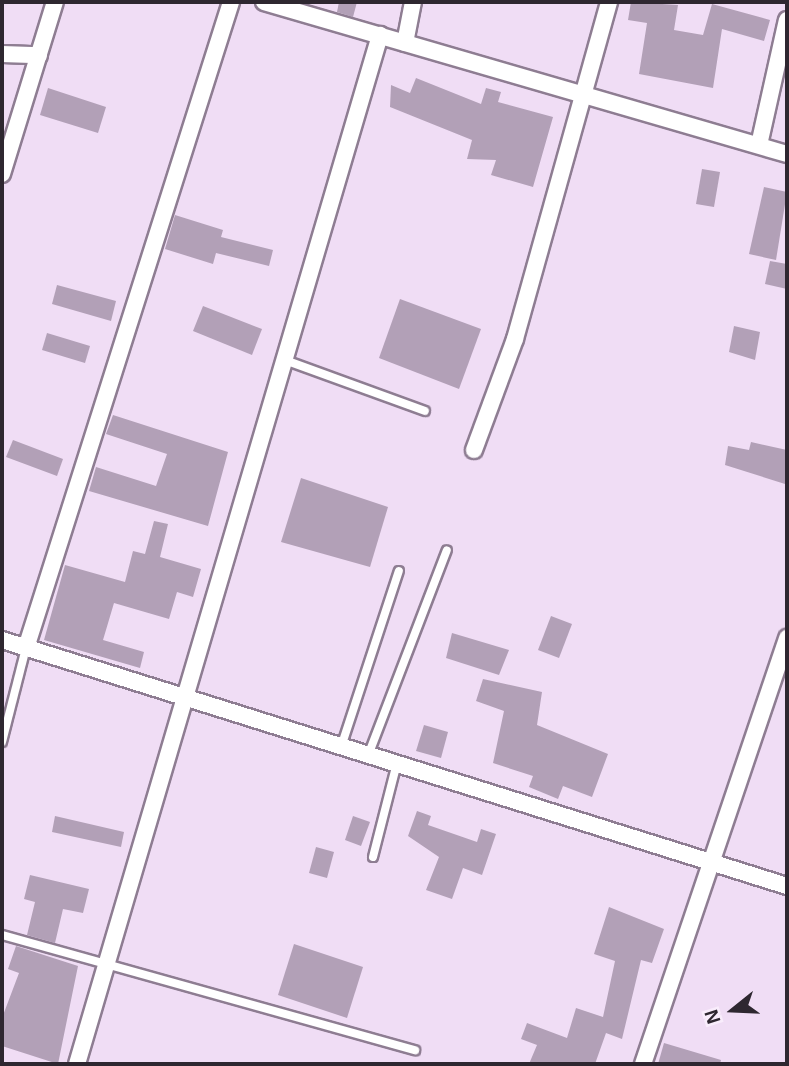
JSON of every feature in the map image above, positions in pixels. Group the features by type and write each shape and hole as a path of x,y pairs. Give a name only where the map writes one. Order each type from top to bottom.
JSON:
{"street":[{"path":"2,174 55,2"},
{"path":"26,649 231,2"},
{"path":"264,2 787,154"},
{"path":"405,43 414,2"},
{"path":"474,450 515,339 587,98 609,2"},
{"path":"759,145 787,20"},
{"path":"77,1064 109,968 282,359 380,35"},
{"path":"2,54 39,55"},
{"path":"643,1064 708,861 787,638"},
{"path":"2,640 187,699 342,744 787,886"}],"lane":[{"path":"282,359 425,411"},
{"path":"369,753 447,550"},
{"path":"342,744 399,571"},
{"path":"2,742 26,649"},
{"path":"373,857 397,763"},
{"path":"2,935 109,968 415,1050"}],"building":[{"path":"339,2 357,2 353,17 337,12"},
{"path":"631,2 678,5 674,30 703,35 712,4 770,20 764,41 722,29 713,88 639,74 647,23 628,20"},
{"path":"416,78 481,104 486,88 501,92 498,102 553,117 533,187 491,175 496,160 467,159 472,140 390,107 391,85 410,93"},
{"path":"48,88 106,107 98,133 40,115"},
{"path":"702,169 720,172 714,207 696,204"},
{"path":"764,187 787,192 776,260 749,254"},
{"path":"175,215 223,230 221,237 273,250 269,266 216,253 213,264 165,249"},
{"path":"770,261 787,264 787,289 765,284"},
{"path":"57,285 116,301 111,321 52,304"},
{"path":"400,299 481,329 459,389 379,358"},
{"path":"203,306 262,329 252,355 193,331"},
{"path":"734,326 760,332 755,360 729,352"},
{"path":"47,333 90,346 85,363 42,350"},
{"path":"113,415 228,452 208,526 89,491 96,467 156,486 167,454 106,434"},
{"path":"13,440 63,459 57,476 6,457"},
{"path":"751,442 787,450 785,484 725,465 728,446 749,450"},
{"path":"301,478 388,507 370,567 281,542"},
{"path":"154,521 168,524 160,557 201,569 193,597 177,592 169,619 114,603 103,640 144,652 140,668 44,640 65,565 125,582 133,551 145,554"},
{"path":"551,616 572,624 559,658 538,650"},
{"path":"452,633 509,650 499,675 446,658"},
{"path":"483,679 542,692 537,725 608,754 592,797 563,786 558,799 529,787 533,776 493,763 504,711 476,701"},
{"path":"424,725 448,732 441,758 416,751"},
{"path":"417,811 431,816 428,825 477,842 481,829 496,834 482,875 463,868 452,899 426,890 439,857 408,836"},
{"path":"55,816 124,832 121,847 52,832"},
{"path":"353,816 370,822 361,846 345,840"},
{"path":"316,847 334,852 327,878 309,873"},
{"path":"30,875 89,889 83,913 63,909 55,943 27,935 35,902 24,899"},
{"path":"609,907 664,929 652,963 641,960 622,1039 606,1033 595,1064 529,1064 537,1045 521,1039 527,1023 567,1038 576,1008 603,1017 615,961 594,954"},
{"path":"294,944 363,967 347,1018 278,995"},
{"path":"16,946 78,966 58,1064 2,1046 2,1018 19,973 8,969"},
{"path":"664,1043 721,1060 720,1064 658,1064"}]}
